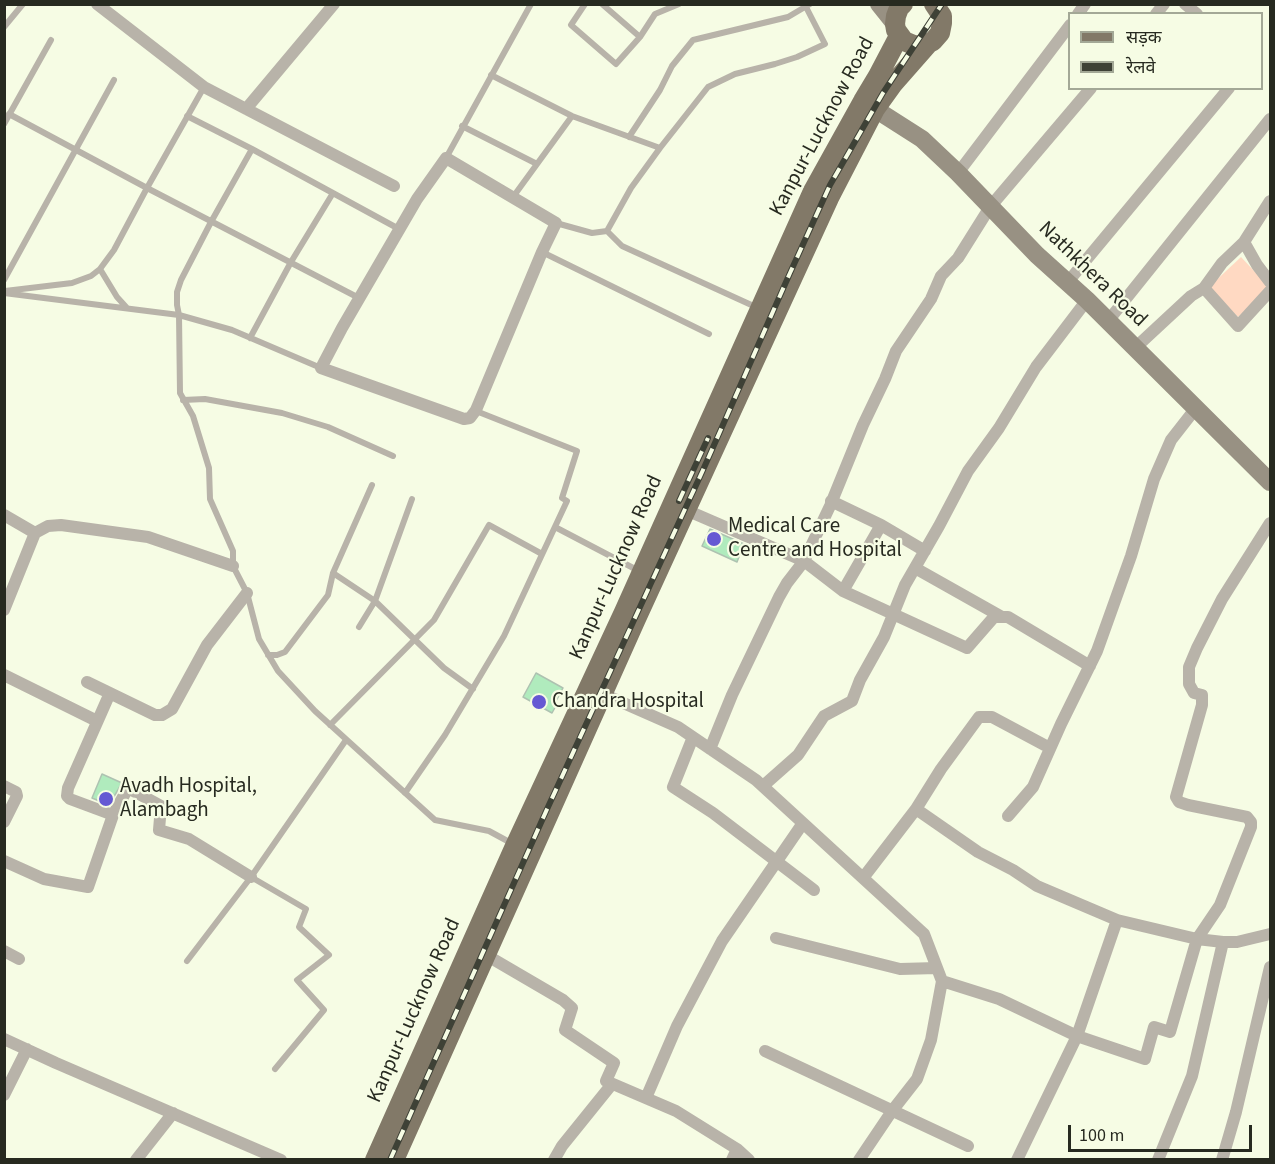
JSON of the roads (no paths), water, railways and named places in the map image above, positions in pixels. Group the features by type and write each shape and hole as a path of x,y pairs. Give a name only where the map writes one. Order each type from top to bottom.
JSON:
{"main road":[{"name":"Kanpur-Lucknow Road","path":"375,1160 523,849 603,694 686,510 739,374 759,308 813,191 878,76 897,30 896,16 903,4"},
{"path":"938,14 951,4"},
{"name":"Kanpur-Lucknow Road","path":"394,1160 486,955 523,849 642,573 739,374 875,109 929,43 940,33 938,14"},
{"path":"897,30 909,44 916,46 929,43"}],"street":[{"path":"97,4 204,87 394,186"},
{"path":"246,109 334,4"},
{"path":"879,4 897,30"},
{"path":"957,172 1068,28"},
{"path":"710,748 732,695 779,597 804,561 896,351 931,299 941,276 957,258 990,207 1089,90"},
{"path":"1067,283 1227,90"},
{"name":"Nathkhera Road","path":"875,109 922,139 957,172 1270,482"},
{"path":"1108,321 1270,119"},
{"path":"446,158 513,197 556,223 476,410 470,418 464,419 321,368 399,229 446,158"},
{"path":"1136,348 1191,296 1204,288 1222,263 1244,242 1270,201"},
{"path":"1244,242 1270,282"},
{"path":"1204,288 1238,326 1270,291"},
{"path":"763,786 798,755 825,716 852,701 860,680 884,637 904,585 968,471 999,428 1036,367 1086,300"},
{"path":"1008,816 1033,787 1097,651 1131,556 1154,479 1171,440 1196,408"},
{"path":"831,501 881,525 925,551"},
{"path":"686,510 804,561 843,591 967,648 994,617 1008,617 1090,666"},
{"path":"4,515 35,533"},
{"path":"942,981 999,999 1077,1036 1145,1059 1154,1027 1170,1032 1197,939 1220,905 1251,827 1251,822 1247,817 1188,805 1179,802 1176,796 1202,705 1202,695 1194,693 1189,684 1189,667 1222,599 1270,523"},
{"path":"4,610 9,586 35,533 48,526 61,525 148,537 233,566"},
{"path":"843,591 881,525"},
{"path":"915,568 1002,617"},
{"path":"87,682 155,715 162,715 172,709 207,645 247,593"},
{"path":"4,675 97,721"},
{"path":"110,693 67,795 70,799 113,815"},
{"path":"603,694 678,728 756,780 924,934 942,981 931,1040 917,1079 859,1160"},
{"path":"863,878 916,809 941,769 979,717 992,717 1050,748"},
{"path":"693,737 673,787 713,813 814,890"},
{"path":"4,786 16,792 17,796 4,822"},
{"path":"4,861 44,879 88,887 113,815 128,788 162,806 159,830 189,839 250,877"},
{"path":"916,809 978,852 1013,870 1037,886 1117,920 1197,939 1223,942 1237,942 1270,934"},
{"path":"646,1098 677,1026 722,940 803,823"},
{"path":"1017,1160 1077,1036 1117,920"},
{"path":"776,938 900,969 937,968"},
{"path":"1158,1160 1192,1076 1223,942"},
{"path":"4,951 19,959"},
{"path":"486,955 563,1000 572,1008 565,1030 614,1063 606,1081 676,1111 734,1154 749,1160"},
{"path":"1222,1160 1236,1112 1270,967"},
{"path":"4,1039 281,1160"},
{"path":"4,1095 27,1049"},
{"path":"765,1051 968,1146"},
{"path":"554,1160 562,1146 612,1084"},
{"path":"136,1160 173,1113"}],"lane":[{"path":"4,27 23,4"},
{"path":"446,158 531,4"},
{"path":"585,4 571,25 616,64 640,37 655,14 679,4"},
{"path":"603,4 640,37"},
{"path":"607,231 631,189 708,87 735,74 797,57 825,44 808,6 788,17 693,40 672,66 660,90 629,137"},
{"path":"4,124 51,40"},
{"path":"491,75 572,116 660,148"},
{"path":"4,280 114,80"},
{"path":"4,292 72,283 91,276 100,269 114,250 204,87"},
{"path":"9,114 211,222 360,298"},
{"path":"188,116 399,229"},
{"path":"513,197 572,116"},
{"path":"462,126 537,164"},
{"path":"252,149 181,280 177,292 177,305 180,393 193,416 209,468 210,499 233,551 233,566 247,593 259,639 278,671 346,740 435,820 489,831 523,849"},
{"path":"250,338 291,262 333,193"},
{"path":"556,223 592,233 607,231"},
{"path":"607,231 622,246 759,308"},
{"path":"542,252 709,334"},
{"path":"100,269 117,297 128,308"},
{"path":"4,292 179,315 232,330 321,368"},
{"path":"183,399 205,399 282,413 328,427 393,456"},
{"path":"405,793 445,735 504,636 567,501 562,498 577,451 476,410"},
{"path":"268,655 285,652 328,595 333,573 372,485"},
{"path":"360,627 375,601 412,499"},
{"path":"330,724 434,620 489,525 542,554"},
{"path":"555,527 642,573"},
{"path":"333,573 375,601 444,668 473,689"},
{"path":"187,961 250,877 346,740"},
{"path":"250,877 306,909 299,927 329,955 297,980 324,1010 275,1069"}],"railway":[{"path":"390,1160 830,185 883,93 942,4"},
{"path":"679,501 708,438"}],"place":[{"name":"Medical Care Centre and Hospital","path":"714,539"},
{"name":"Chandra Hospital","path":"539,702"},
{"name":"Avadh Hospital, Alambagh","path":"106,799"}]}
